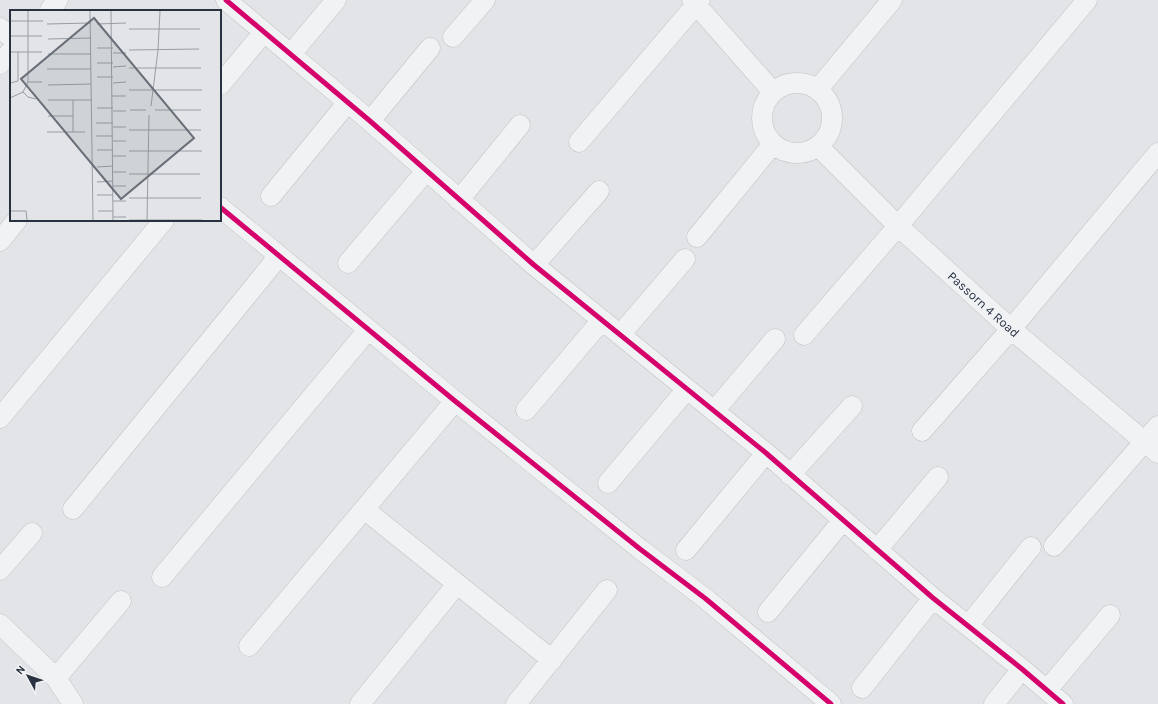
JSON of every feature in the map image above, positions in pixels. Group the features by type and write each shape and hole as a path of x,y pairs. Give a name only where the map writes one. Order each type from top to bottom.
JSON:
{"street":[{"path":"226,0 348,102 534,265 766,453 933,598 1022,669 1063,704"},
{"path":"291,54 336,0"},
{"path":"453,37 485,0"},
{"path":"818,89 892,0"},
{"path":"804,335 898,226 1087,0"},
{"path":"579,142 696,2 773,92"},
{"path":"0,28 10,36"},
{"path":"221,84 264,32"},
{"path":"370,121 430,48"},
{"path":"0,64 10,52"},
{"path":"795,82 807,84 818,89 827,99 831,111 831,124 826,136 818,146 807,152 795,153 783,150 773,144 766,135 762,124 762,112 766,101 773,92 783,85 795,82"},
{"path":"271,196 348,102"},
{"path":"459,200 520,125"},
{"path":"697,237 773,144"},
{"name":"Passorn 4 Road","path":"818,146 898,226 1012,329 1151,448"},
{"path":"922,431 1012,329 1158,153"},
{"path":"348,263 426,171"},
{"path":"534,265 599,191"},
{"path":"221,208 455,401 640,549 706,599 831,704"},
{"path":"0,241 16,221"},
{"path":"0,418 163,221"},
{"path":"72,509 280,256"},
{"path":"620,335 685,259"},
{"path":"526,410 602,320"},
{"path":"162,577 368,330"},
{"path":"714,411 775,339"},
{"path":"608,483 687,389"},
{"path":"249,646 455,401"},
{"path":"790,475 852,406"},
{"path":"1054,546 1151,448 1158,426"},
{"path":"686,550 766,453"},
{"path":"877,550 938,477"},
{"path":"364,509 552,660"},
{"path":"768,612 843,520"},
{"path":"0,570 32,533"},
{"path":"968,626 1031,547"},
{"path":"360,704 456,584"},
{"path":"516,704 607,590"},
{"path":"862,688 933,598"},
{"path":"56,678 121,601"},
{"path":"1047,690 1110,615"},
{"path":"0,624 56,678 73,704"},
{"path":"994,704 1022,669"}],"cycle path":[{"path":"226,0 370,121 534,265 766,453 933,598 1022,669 1063,704"},
{"path":"221,208 455,401 640,549 706,599 831,704"}]}
